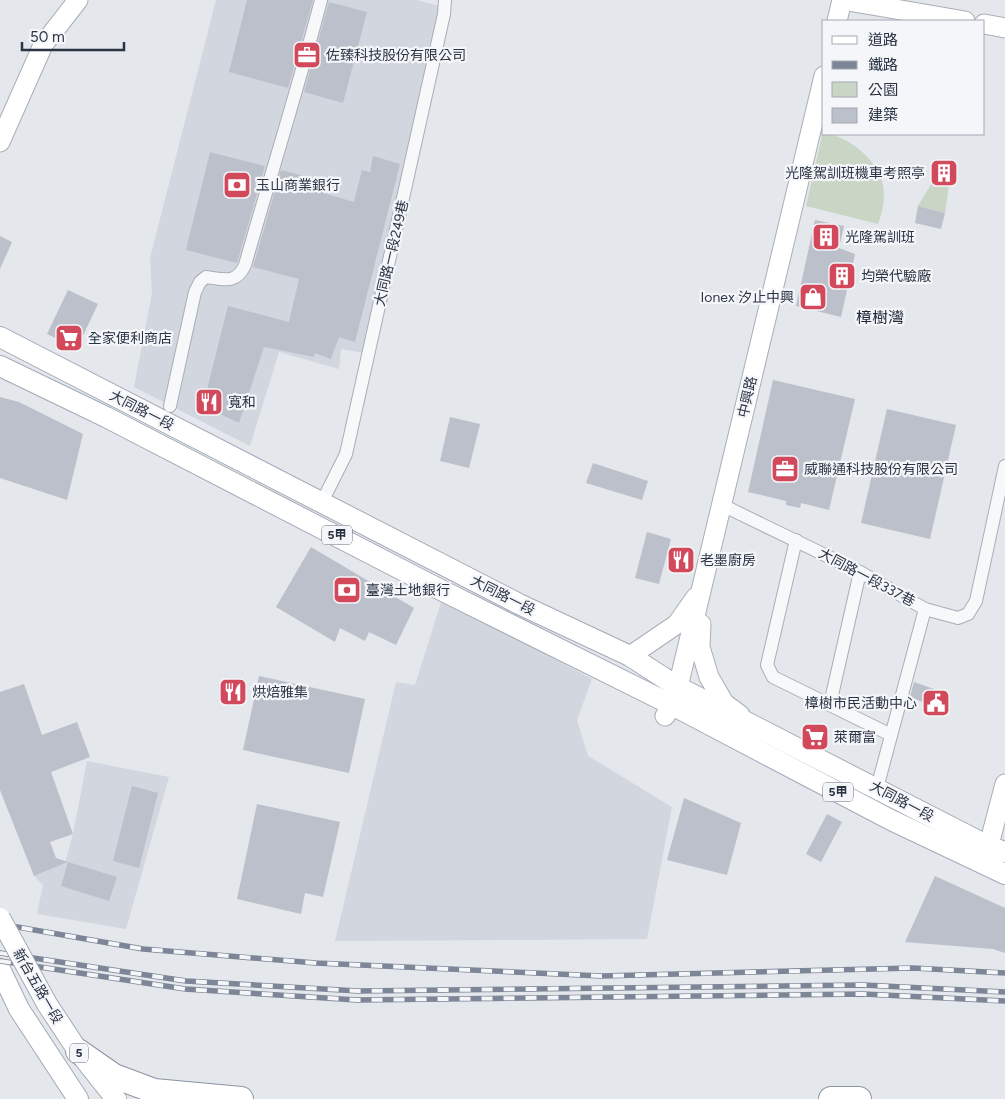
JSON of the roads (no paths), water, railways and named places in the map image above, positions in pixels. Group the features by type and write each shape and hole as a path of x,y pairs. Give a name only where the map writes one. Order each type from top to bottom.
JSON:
{"highway":[{"path":"78,1051 114,1076 154,1091 241,1099"},
{"path":"831,1099 858,1099"}],"main road":[{"name":"大同路一段","path":"0,337 519,604 630,656 672,703 751,724 877,788 992,854 1005,874"},
{"name":"大同路一段","path":"0,366 136,432 510,624 672,703 891,820 992,854"},
{"path":"510,624 519,604"},
{"name":"新台五路一段","path":"0,918 47,1004 78,1051 116,1099"},
{"name":"新台五路一段","path":"0,969 19,1010 78,1099"}],"street":[{"path":"0,142 43,45 78,0"},
{"path":"170,406 196,292 200,282 206,277 222,280 236,277 242,273 245,265 272,168 297,90 321,0"},
{"name":"大同路一段249巷","path":"322,502 346,454 444,14 445,0"},
{"path":"837,20 842,0 959,20"},
{"path":"985,24 1005,28"},
{"name":"中興路","path":"672,703 722,505 822,84"},
{"path":"136,432 140,409"},
{"path":"925,609 958,618 968,614 976,601 1005,466"},
{"name":"大同路一段337巷","path":"722,505 860,572 925,609 877,788"},
{"path":"796,540 766,665 773,677 891,735"},
{"path":"830,704 860,572"},
{"path":"630,656 677,624 701,590"},
{"path":"701,590 700,647 709,677 724,703 751,724"},
{"path":"992,854 1005,784"}],"railway":[{"path":"0,924 143,949 316,963 601,976 913,968 1005,973"},
{"path":"0,953 186,981 358,991 863,985 1005,992"},
{"path":"0,961 185,989 357,1000 863,994 1005,1001"}],"place":[{"name":"佐臻科技股份有限公司","path":"307,55"},
{"name":"光隆駕訓班機車考照亭","path":"944,173"},
{"name":"玉山商業銀行","path":"237,185"},
{"name":"光隆駕訓班","path":"826,237"},
{"name":"均榮代驗廠","path":"842,276"},
{"name":"Ionex 汐止中興","path":"813,297"},
{"name":"全家便利商店","path":"69,338"},
{"name":"寬和","path":"209,402"},
{"name":"威聯通科技股份有限公司","path":"785,469"},
{"name":"老墨廚房","path":"681,560"},
{"name":"臺灣土地銀行","path":"347,590"},
{"name":"烘焙雅集","path":"233,692"},
{"name":"樟樹市民活動中心","path":"936,703"},
{"name":"萊爾富","path":"815,737"}],"district":[{"name":"樟樹灣","path":"880,317"}]}
